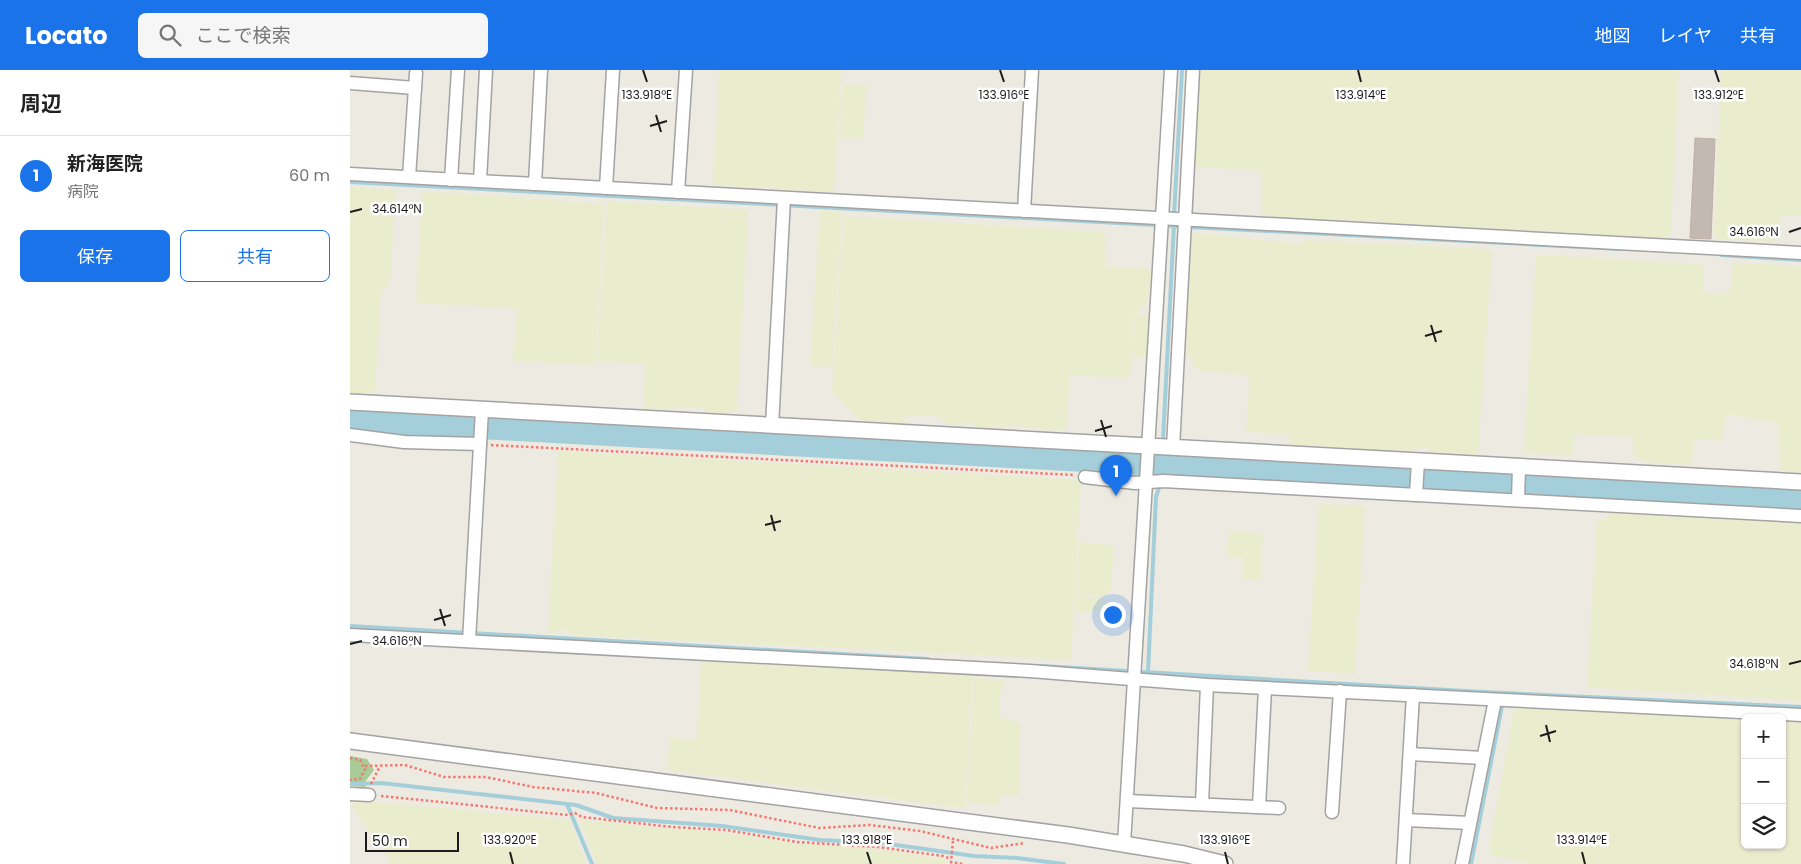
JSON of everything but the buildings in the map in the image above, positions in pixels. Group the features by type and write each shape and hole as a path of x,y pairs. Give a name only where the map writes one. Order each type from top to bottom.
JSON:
{"street":[{"path":"451,180 458,70"},
{"path":"480,181 486,70"},
{"path":"536,184 541,70"},
{"path":"606,188 612,70"},
{"path":"678,192 686,70"},
{"path":"1024,211 1032,70"},
{"path":"1170,70 1177,222 1173,448"},
{"path":"1124,844 1149,451 1177,222 1193,70"},
{"path":"409,177 416,73"},
{"path":"350,83 415,88"},
{"path":"350,174 678,192 784,203 1024,211 1177,222 1801,252"},
{"path":"772,426 784,203"},
{"path":"350,402 481,428"},
{"path":"350,435 404,442 481,428 772,426 1149,451 1173,448 1519,472 1801,482"},
{"path":"469,635 481,428"},
{"path":"1416,492 1418,466"},
{"path":"1518,498 1519,472"},
{"path":"1085,476 1416,492 1801,516"},
{"path":"350,635 469,635 1030,671 1136,673 1207,686 1801,715"},
{"path":"1202,804 1207,686"},
{"path":"1259,807 1265,688"},
{"path":"1332,812 1340,691"},
{"path":"1403,864 1413,695"},
{"path":"1462,864 1483,758 1500,700"},
{"path":"350,741 1124,844 1184,854 1225,864"},
{"path":"1410,754 1483,758"},
{"path":"350,794 369,795"},
{"path":"1128,801 1279,808"},
{"path":"1406,820 1470,824"}],"path":[{"path":"481,428 1085,476"},
{"path":"350,758 360,760 365,766 365,773 360,779 350,780"},
{"path":"365,766 405,765 444,778 486,777 533,787 574,789 672,810 730,810 819,828 870,825 920,831 991,848 1026,842"},
{"path":"373,780 380,766"},
{"path":"369,795 568,815 575,813 582,817 726,830 797,842 878,847 951,858"},
{"path":"953,840 950,862 963,864"}],"green space":[{"path":"719,70 841,70 834,192 713,185"},
{"path":"1198,70 1679,70 1671,233 1665,240 1549,232 1542,227 1541,231 1261,216 1262,171 1198,167 1193,158"},
{"path":"1721,70 1801,70 1801,216 1781,215 1780,237 1777,242 1719,239 1714,235"},
{"path":"843,84 867,86 863,139 839,137"},
{"path":"350,187 396,190 390,282 381,294 375,391 369,391 369,393 350,393"},
{"path":"422,191 604,204 595,365 513,361 517,309 418,303 416,299"},
{"path":"607,201 746,210 748,214 737,411 723,414 707,413 703,408 643,409 645,364 597,361"},
{"path":"820,210 842,211 832,367 810,366"},
{"path":"844,216 1103,232 1106,235 1105,266 1148,268 1152,276 1148,301 1135,314 1131,370 1128,377 1061,375 1058,415 1067,416 1066,431 1015,426 1002,428 998,425 982,428 972,424 949,425 937,416 909,416 904,418 903,424 860,420 832,392"},
{"path":"1191,233 1304,244 1305,240 1489,249 1492,254 1478,455 1429,452 1428,448 1417,447 1416,451 1291,446 1288,434 1246,432 1250,375 1201,371 1193,366 1193,360 1183,352"},
{"path":"1542,255 1704,264 1703,293 1730,294 1732,263 1801,266 1801,473 1785,472 1779,469 1778,423 1726,414 1722,441 1694,439 1692,465 1644,462 1633,454 1633,437 1574,434 1573,455 1528,454 1524,451 1536,257"},
{"path":"1136,314 1150,315 1146,359 1133,357"},
{"path":"1061,376 1070,376 1067,415 1059,415"},
{"path":"558,451 1081,480 1071,660 577,635 562,630 548,633"},
{"path":"1319,504 1365,506 1355,674 1308,671"},
{"path":"1608,513 1660,514 1666,519 1672,514 1801,522 1801,701 1587,687 1597,519 1607,519"},
{"path":"1229,531 1263,534 1260,580 1242,579 1243,558 1227,557"},
{"path":"1080,542 1114,546 1111,591 1108,591 1107,596 1076,594"},
{"path":"1076,596 1105,598 1104,612 1075,611"},
{"path":"707,658 972,673 965,807 667,770 670,738 697,740 701,662 707,662"},
{"path":"974,678 1006,680 1000,696 1000,717 1020,723 1019,794 1001,796 999,806 967,802"},
{"path":"1519,706 1732,717 1732,720 1736,721 1737,717 1741,718 1741,849 1786,849 1786,719 1801,720 1801,864 1532,864 1490,855 1490,841 1514,711"},
{"path":"350,756 367,759 374,770 365,782 366,787 350,786"},
{"path":"353,800 569,820 587,864 386,864 390,859 352,807"},
{"path":"580,820 729,833 793,843 849,846 941,858 945,859 946,864 597,864"}],"waterway":[{"path":"1174,216 1182,70"},
{"path":"350,182 1155,225"},
{"path":"1163,440 1174,225"},
{"path":"1170,226 1622,249"},
{"path":"1721,255 1801,260"},
{"path":"350,421 1801,500"},
{"path":"1163,466 1164,459"},
{"path":"1160,466 1160,475"},
{"path":"1148,672 1156,497 1159,488"},
{"path":"350,626 928,659"},
{"path":"1042,666 1483,692 1801,707"},
{"path":"1471,864 1503,701"},
{"path":"350,784 381,783 576,805 613,818 722,826 820,840 882,843 974,856 1017,858 1064,864"},
{"path":"567,804 592,864"}],"place":[{"name":"新海医院","path":"1116,496"}]}
